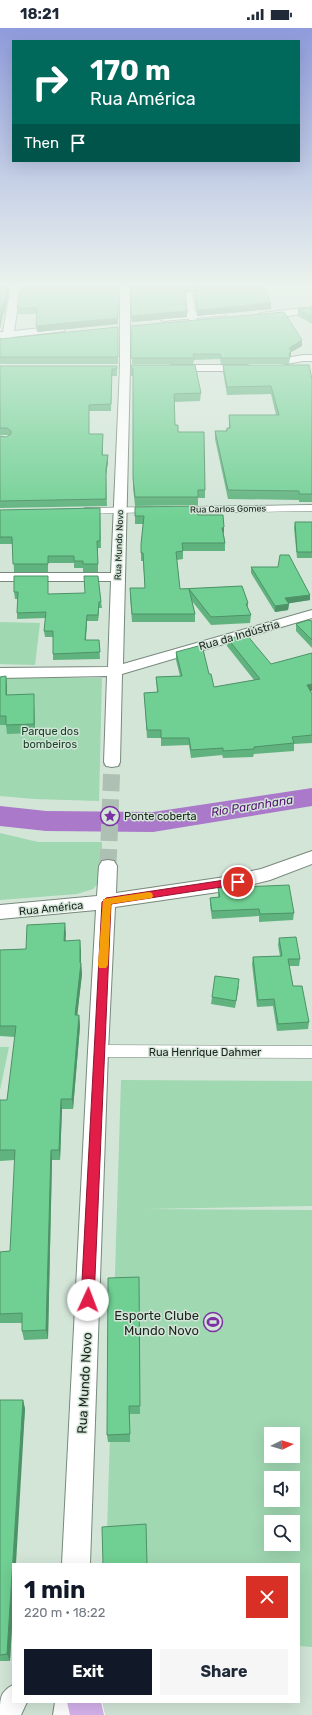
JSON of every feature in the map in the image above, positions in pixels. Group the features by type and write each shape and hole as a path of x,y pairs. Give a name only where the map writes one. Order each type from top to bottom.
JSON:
{"main road":[{"name":"Rua Mundo Novo","path":"112,762 125,363"},
{"path":"157,368 245,368 303,365"},
{"path":"0,577 118,577"},
{"name":"Rua da Indústria","path":"0,673 115,671 312,614"},
{"name":"Rua América","path":"0,912 106,902 225,884 264,875 312,857"},
{"name":"Rua Mundo Novo","path":"76,1563 98,1051 108,866"},
{"path":"68,1715 70,1703"},
{"path":"84,1703 87,1715"}],"street":[{"name":"Rua Carlos Gomes","path":"75,511 312,508"},
{"name":"Rua Henrique Dahmer","path":"98,1051 312,1052"}],"green space":[{"path":"0,622 40,623 35,665 0,664"},
{"name":"Parque dos bombeiros","path":"0,678 102,678 99,801 34,799 0,796"},
{"path":"0,833 38,842 102,842 102,879 93,889 77,894 0,900"},
{"path":"0,1047 9,1047 0,1090"},
{"name":"Esporte Clube Mundo Novo","path":"121,1080 312,1081 312,1206 145,1209 312,1210 312,1647 300,1646 300,1563 106,1563"}],"building":[{"path":"131,365 195,365 201,393 174,394 175,425 178,425 178,432 204,432 205,490 198,490 198,497 135,497 133,478 133,368 131,368"},
{"path":"223,365 309,365 312,379 312,494 299,494 299,491 228,490 215,431 227,431 227,428 230,428 229,415 279,415 271,386 227,387"},
{"path":"0,366 117,366 117,369 112,369 111,404 89,405 89,434 103,434 102,455 108,455 106,469 106,499 0,501 0,436 6,437 11,434 11,431 7,428 0,428"},
{"path":"198,506 198,515 223,515 224,527 222,528 225,543 182,543 183,551 176,552 180,589 242,586 248,603 246,604 251,615 211,617 189,589 195,614 132,614 130,588 145,588 143,553 141,553 144,516 135,516 135,507"},
{"path":"100,508 100,541 97,541 98,564 83,564 83,561 74,561 74,556 48,556 48,564 13,564 12,537 0,537 0,510"},
{"path":"295,522 312,522 312,552 297,552"},
{"path":"280,555 289,555 310,595 285,598 289,604 275,606 251,567 278,567"},
{"path":"14,576 48,576 48,594 85,593 84,576 98,576 101,602 99,602 98,615 87,615 85,640 99,640 100,652 53,654 53,631 44,631 46,612 17,613 18,592 14,592"},
{"path":"308,620 312,621 312,640 296,624"},
{"path":"246,634 271,664 312,653 312,684 307,685 312,694 312,735 292,737 294,743 254,747 254,749 223,751 223,748 191,750 189,738 161,738 161,730 147,730 144,693 158,692 156,677 182,676 176,652 202,645 209,674 211,674 214,687 260,679 228,639"},
{"path":"6,676 6,695 34,694 34,724 6,725 6,716 0,716 0,677"},
{"path":"289,885 294,913 260,914 259,909 212,911 210,898 220,897 218,888"},
{"path":"65,923 64,941 80,940 81,963 75,1015 79,1015 72,1099 61,1099 59,1150 51,1150 46,1330 22,1331 22,1313 0,1314 0,1252 10,1251 15,1150 0,1150 0,1100 7,1100 16,1026 0,1026 0,950 26,949 27,925"},
{"path":"296,937 300,959 288,959 293,986 302,986 309,1022 278,1024 274,999 258,1000 253,957 282,956 279,938"},
{"path":"215,976 239,979 236,1001 212,997"},
{"path":"139,1277 140,1406 129,1406 130,1434 107,1435 108,1278"},
{"path":"0,1400 23,1400 7,1654 0,1655"},
{"path":"146,1524 147,1563 103,1563 102,1527"}],"waterway":[{"name":"Rio Paranhana","path":"0,816 46,821 153,822 312,797"}],"tunnel":[{"path":"108,866 112,762"}],"slow traffic":[{"path":"103,965 106,902 149,896"}],"place":[{"name":"Ponte coberta","path":"110,816"},
{"name":"Esporte Clube Mundo Novo","path":"213,1322"}],"route":[{"path":"88,1300 98,1051 106,902 238,882"}]}
